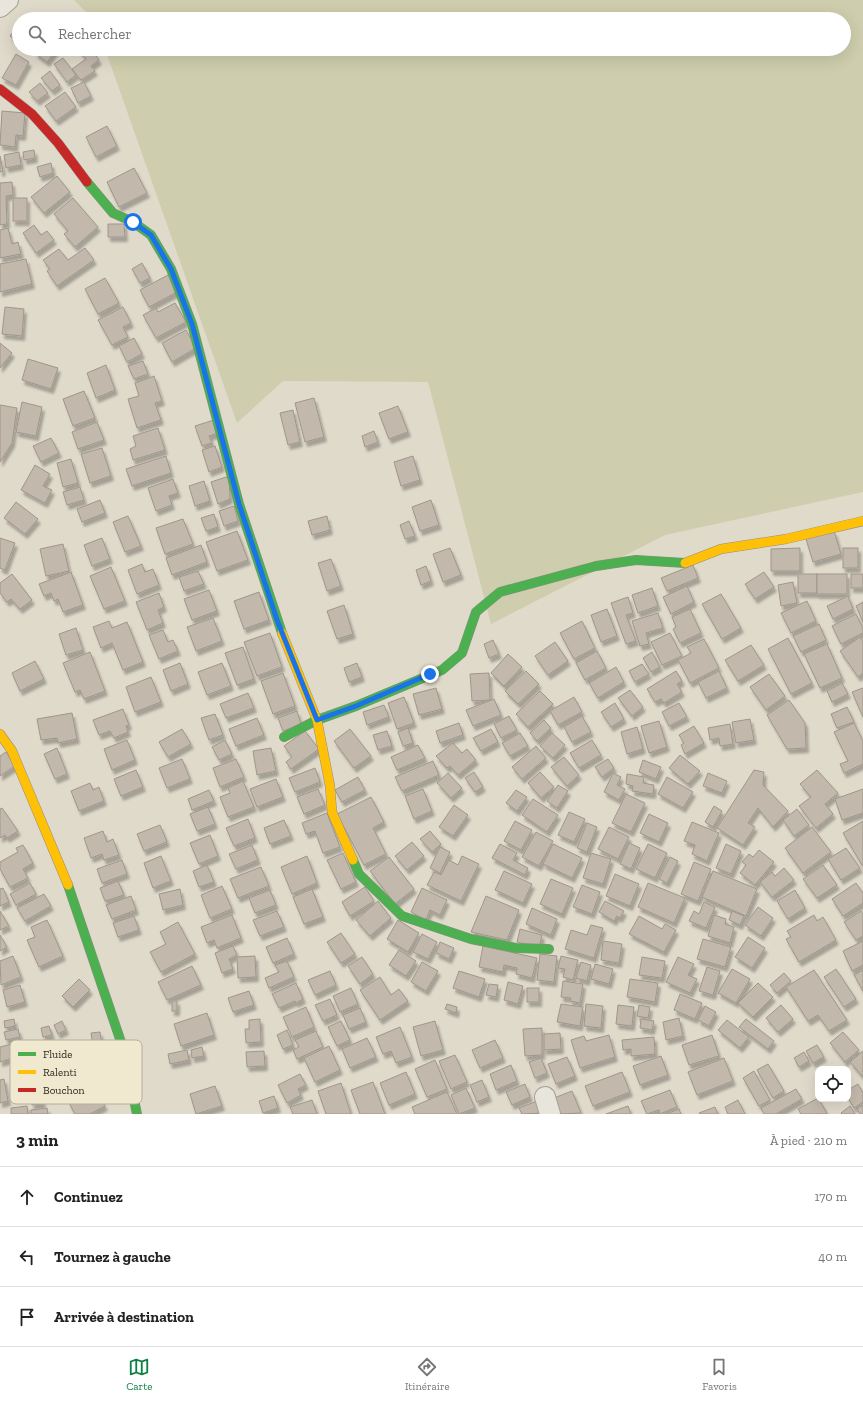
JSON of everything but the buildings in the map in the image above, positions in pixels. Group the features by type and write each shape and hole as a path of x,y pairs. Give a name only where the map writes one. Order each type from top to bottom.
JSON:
{"street":[{"path":"0,7 8,0"},
{"path":"0,89 32,114 58,143 97,195 113,213 133,222 151,235 171,269 192,324 242,511 277,620 317,720 330,786 332,812 359,874 402,916 471,939 516,948 549,949"},
{"path":"284,737 317,720 356,706 442,670 462,654 476,612 500,592 596,566 636,560 683,564 721,549 786,539 863,521"},
{"path":"0,734 12,751 68,884 120,1040"},
{"path":"135,1104 137,1114"}],"green space":[{"path":"74,0 863,0 863,492 665,535 491,624 428,382 283,381 237,423 107,56 851,56 851,12 86,12"}],"traffic: fast":[{"path":"87,182 113,213 133,222 151,235 171,269 192,324 239,504 282,633"},
{"path":"284,737 317,720 356,706 442,670 462,653 476,612 500,592 596,566 636,560 685,563"},
{"path":"353,860 359,874 402,916 471,939 516,948 549,949"},
{"path":"68,885 120,1040"},
{"path":"135,1104 137,1114"}],"traffic: slow":[{"path":"685,563 721,549 786,539 863,521"},
{"path":"282,633 317,720 330,786 332,812 353,860"},
{"path":"0,734 12,751 68,885"}],"traffic: jam":[{"path":"0,89 32,114 58,143 87,182"}],"route":[{"path":"133,222 151,235 171,269 192,324 239,504 277,620 317,720 356,706 430,674"}]}
